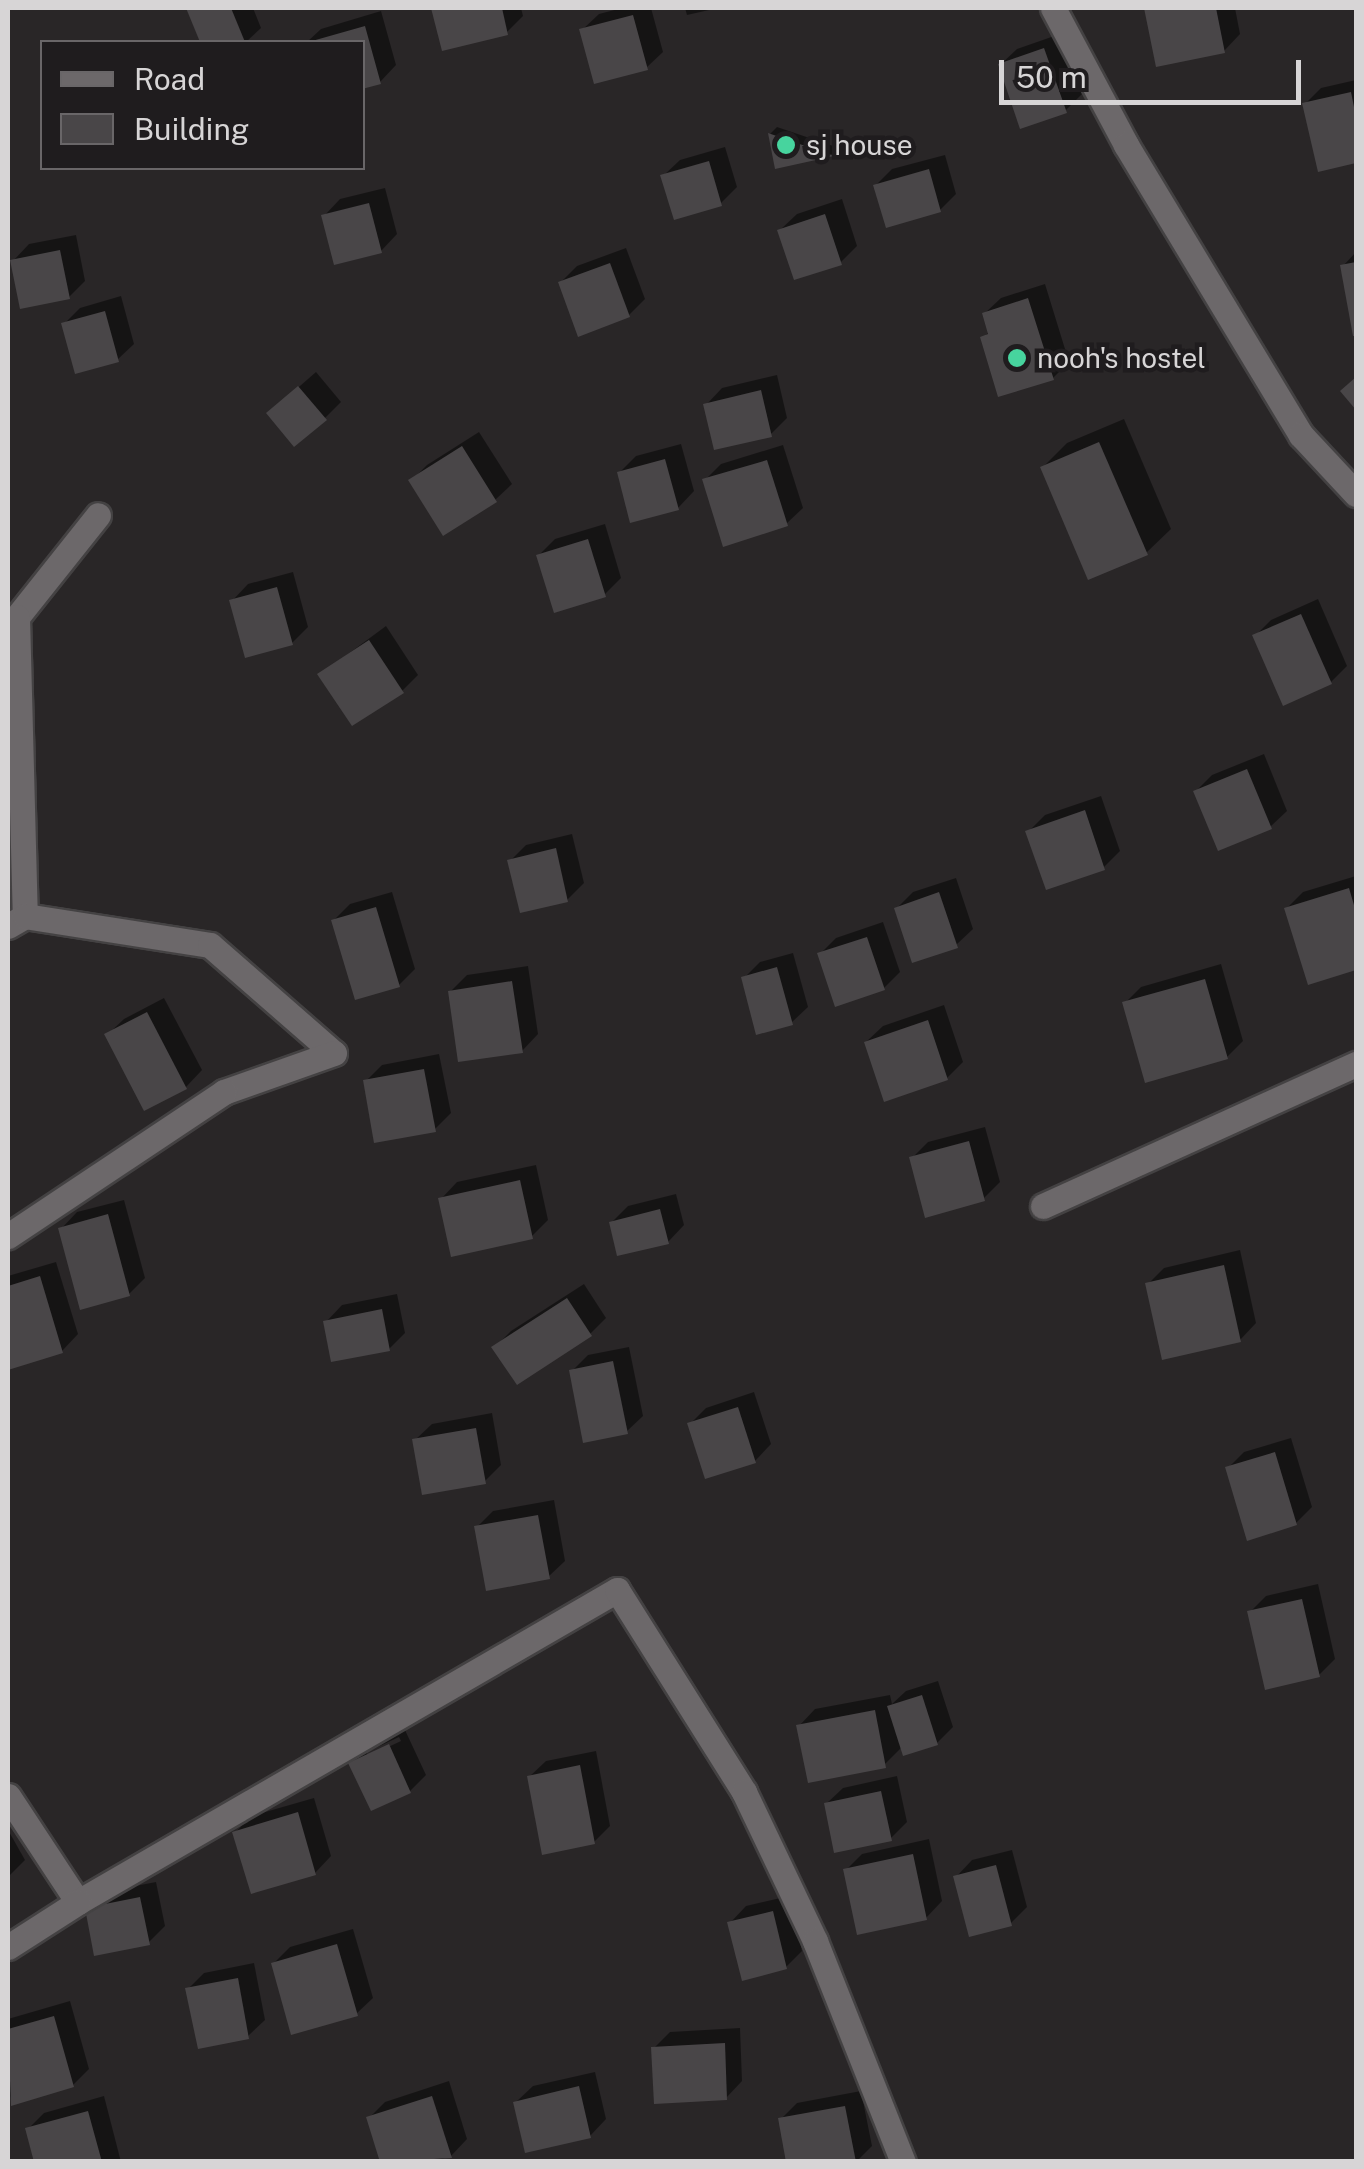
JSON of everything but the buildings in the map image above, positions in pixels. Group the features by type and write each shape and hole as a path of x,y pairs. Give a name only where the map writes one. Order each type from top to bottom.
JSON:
{"street":[{"path":"1053,8 1126,145 1300,434 1356,494"},
{"path":"8,1236 224,1092 334,1054 210,945 16,921 12,620 98,514"},
{"path":"1043,1206 1356,1064"},
{"path":"8,1946 617,1590 744,1792 815,1941 903,2162"},
{"path":"8,1796 78,1902"}],"place":[{"name":"sj house","path":"786,145"},
{"name":"nooh's hostel","path":"1017,358"}]}
